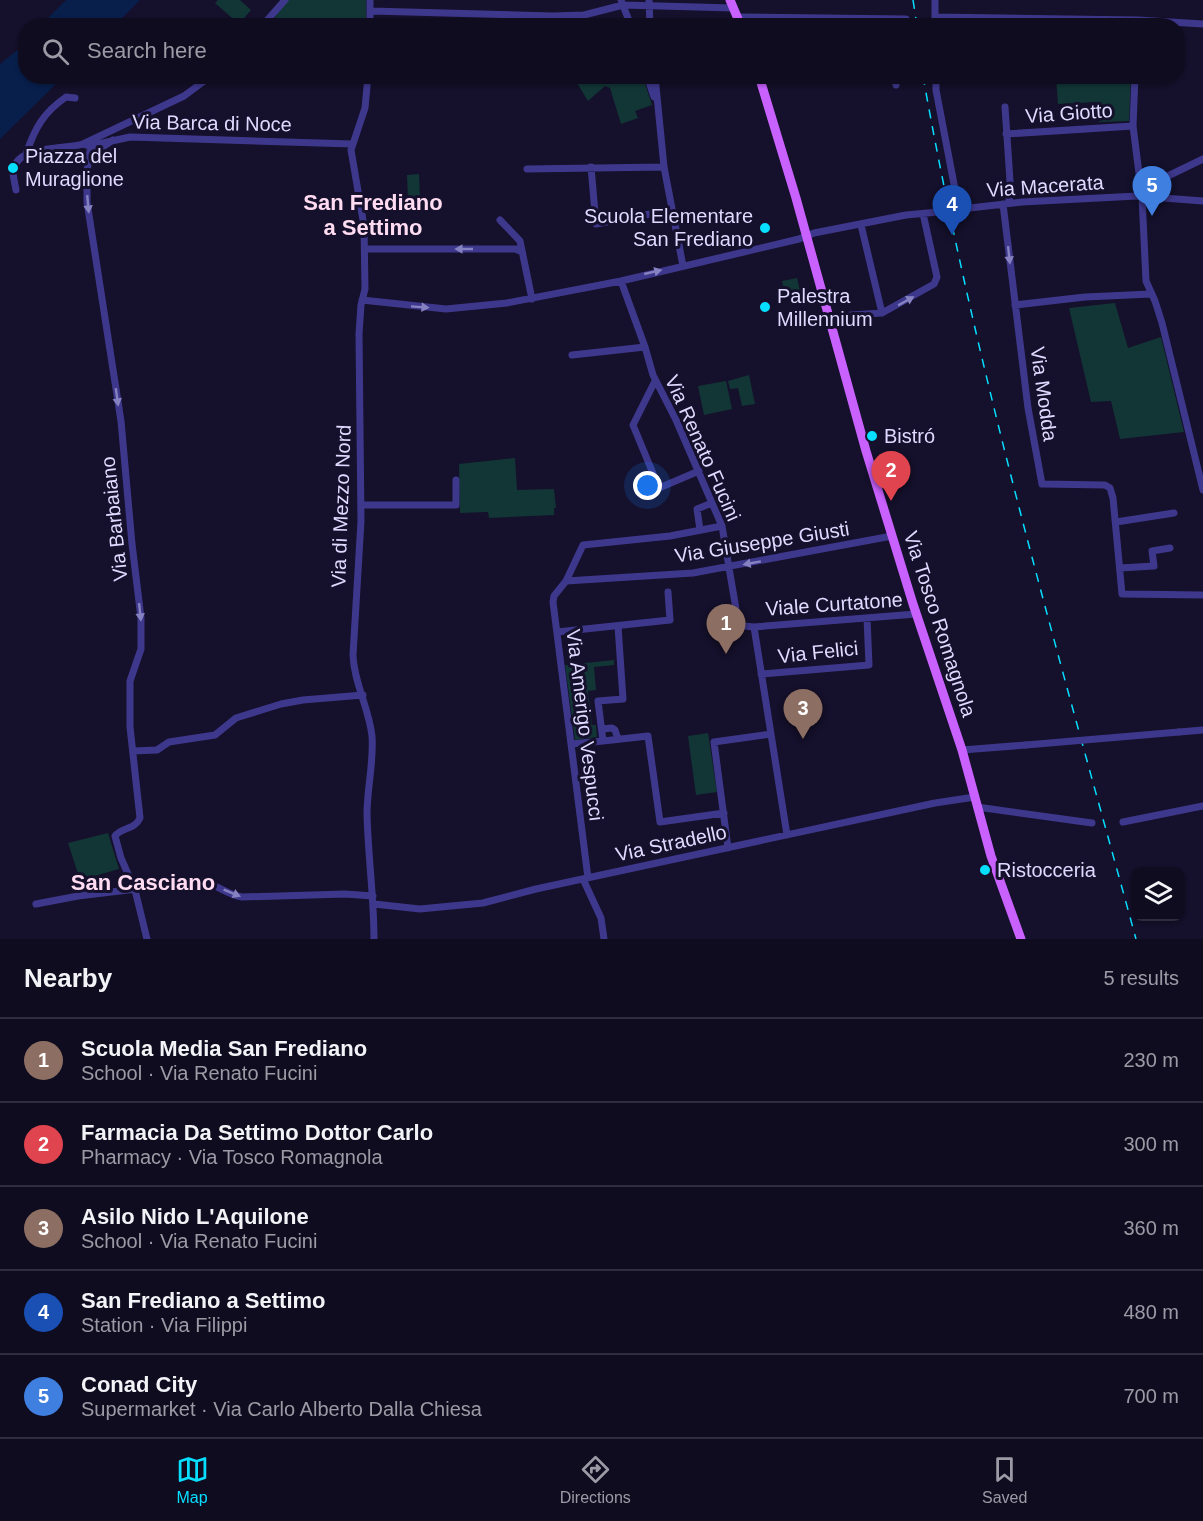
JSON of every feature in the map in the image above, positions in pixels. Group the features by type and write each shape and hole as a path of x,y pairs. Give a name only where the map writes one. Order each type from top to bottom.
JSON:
{"main road":[{"name":"Via Tosco Romagnola","path":"761,84 892,537 962,750 995,867 1021,939"}],"street":[{"path":"269,18 285,0"},
{"path":"370,0 371,18"},
{"path":"935,0 935,18"},
{"path":"371,11 584,15 622,2 735,13 819,18"},
{"path":"622,2 628,18"},
{"path":"649,3 650,18"},
{"path":"1185,24 1203,24"},
{"path":"83,144 163,107 200,84"},
{"name":"Via di Mezzo Nord","path":"367,84 365,108 352,144 351,155 364,226 365,249 365,289 362,300 359,359 361,505 354,655 369,716 372,746 367,813 374,939"},
{"path":"650,84 657,105"},
{"path":"656,84 664,167 683,266"},
{"name":"Via Macerata","path":"936,84 960,208 1142,193 1203,201"},
{"path":"1135,84 1133,126 1142,193 1146,281 1162,323 1203,486"},
{"path":"16,190 13,171 18,161 26,154 32,134 56,104 66,97 75,98"},
{"name":"Via Modda","path":"1005,107 1003,204 1028,408 1042,484 1108,486 1113,498 1122,594 1203,595"},
{"name":"Via Giotto","path":"1006,134 1133,126"},
{"name":"Via Barca di Noce","path":"26,154 37,150 83,144 89,146 130,137 352,144"},
{"name":"Via Barbaiano","path":"113,140 90,151 87,171 87,202 121,421 141,618 141,649 130,681 133,751 140,818 135,825 115,836 121,858 135,890 147,939"},
{"path":"1142,193 1203,159"},
{"path":"591,167 596,224 672,210"},
{"path":"526,169 664,167"},
{"path":"938,208 940,210 938,217 897,218 902,212 938,208"},
{"path":"362,300 446,309 531,299 621,281 806,236 906,215 938,212"},
{"path":"830,320 851,315 882,313 934,284 937,277 924,218"},
{"path":"500,220 518,238 531,299"},
{"path":"861,225 882,313"},
{"path":"365,249 516,249 522,252"},
{"name":"Via Renato Fucini","path":"621,281 655,381 665,397 722,526 739,622 744,626 754,627"},
{"path":"1014,306 1084,297 1152,294"},
{"path":"572,355 645,347"},
{"path":"655,381 633,425 659,488 699,471"},
{"path":"361,505 456,505 456,480"},
{"path":"712,503 697,509 700,530 722,526"},
{"path":"1116,522 1174,513"},
{"name":"Via Amerigo Vespucci","path":"604,939 601,918 586,879 553,599 566,581 583,545 670,536 700,530"},
{"name":"Via Giuseppe Giusti","path":"566,581 693,573 892,537"},
{"path":"1120,568 1154,566 1152,551 1170,548"},
{"path":"557,632 670,620 668,592"},
{"name":"Viale Curtatone","path":"754,627 916,614"},
{"name":"Via Felici","path":"761,674 869,665 867,618"},
{"path":"603,741 598,701 623,699 618,626"},
{"path":"754,627 788,835"},
{"path":"133,751 157,750 169,742 215,735 236,718 281,704 363,695"},
{"path":"602,729 615,730 618,740"},
{"path":"962,750 1203,730"},
{"path":"728,848 714,742 771,735"},
{"path":"571,744 648,736 660,822 724,813"},
{"name":"Via Stradello","path":"135,890 203,881 231,895 242,897 345,894 416,909 477,904 935,803 975,797"},
{"path":"1123,822 1203,806"},
{"path":"977,807 1092,823"},
{"path":"36,904 78,896 135,890"}],"green space":[{"path":"218,0 240,0 251,10 244,18 232,18 215,3"},
{"path":"287,0 366,0 366,18 275,18 276,13"},
{"path":"578,84 645,84 652,105 635,111 638,118 621,124 610,88 605,86 588,101"},
{"path":"1057,84 1131,84 1129,121 1099,122 1096,102 1058,104"},
{"path":"419,174 420,199 408,200 407,175"},
{"path":"797,278 801,296 786,300 782,281"},
{"path":"1115,303 1128,348 1161,337 1184,432 1120,439 1111,401 1091,402 1069,308"},
{"path":"749,375 755,404 742,406 738,388 730,389 728,381"},
{"path":"726,381 732,409 704,415 698,386"},
{"path":"515,458 517,490 554,489 556,508 554,508 554,515 489,518 488,512 460,513 459,464"},
{"path":"614,660 614,665 594,667 596,690 588,691 592,725 596,725 597,737 575,740 565,665"},
{"path":"708,733 717,792 696,795 688,736"},
{"path":"108,833 119,869 80,880 68,843"}],"water":[{"path":"66,0 140,0 122,18 48,18"},
{"path":"18,50 18,84 56,84 0,139 0,64"}],"tunnel":[{"path":"938,212 961,209"}],"railway":[{"path":"913,0 916,18"},
{"path":"925,84 967,294 993,402 1048,618 1136,939"}],"place":[{"name":"Piazza del Muraglione","path":"13,168"},
{"name":"Conad City","path":"1152,216"},
{"name":"Scuola Elementare San Frediano","path":"765,228"},
{"name":"San Frediano a Settimo","path":"952,235"},
{"name":"Palestra Millennium","path":"765,307"},
{"name":"Bistró","path":"872,436"},
{"name":"Farmacia Da Settimo Dottor Carlo","path":"891,501"},
{"name":"Scuola Media San Frediano","path":"726,654"},
{"name":"Asilo Nido L'Aquilone","path":"803,739"},
{"name":"Ristocceria","path":"985,870"}],"district":[{"name":"San Frediano a Settimo","path":"373,214"},
{"name":"San Casciano","path":"143,882"}]}
